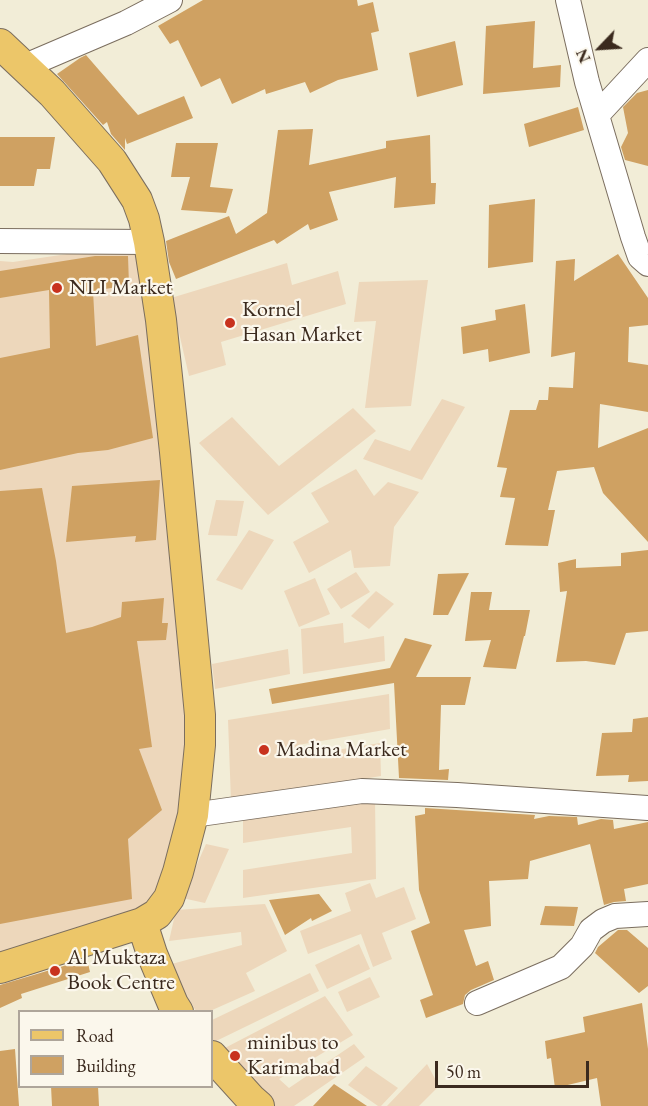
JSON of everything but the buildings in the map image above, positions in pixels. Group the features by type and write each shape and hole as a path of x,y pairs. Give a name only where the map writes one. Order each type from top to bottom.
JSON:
{"main road":[{"path":"0,44 52,93 112,161 137,200 144,219 161,320 200,715 200,745 193,815 169,898 157,914 142,923 0,968"},
{"path":"142,923 152,954 177,1010"},
{"path":"213,1057 259,1106"}],"street":[{"path":"23,67 126,23 170,0"},
{"path":"568,0 587,82 633,237 640,257 648,264"},
{"path":"597,115 648,60"},
{"path":"0,242 149,242"},
{"path":"193,815 362,791 648,808"},
{"path":"477,1004 561,967 582,946 591,930 603,921 615,916 648,914"}],"shaded area":[{"name":"NLI Market","path":"149,242 200,745 169,898 0,969 0,261 13,262"},
{"name":"Kornel Hasan Market","path":"287,263 292,285 338,271 346,304 221,342 226,365 189,376 171,298"},
{"name":"Kornel Hasan Market","path":"428,280 411,406 365,408 376,321 354,322 359,282"},
{"path":"442,399 465,407 422,480 363,459 375,439 410,451"},
{"name":"Kornel Hasan Market","path":"353,408 376,431 268,515 199,443 232,417 279,466"},
{"path":"356,469 374,496 388,482 419,492 394,527 390,566 354,568 351,550 309,573 293,542 329,522 311,493"},
{"path":"216,500 244,501 237,536 208,535"},
{"path":"249,530 274,540 242,590 216,580"},
{"path":"356,572 370,592 341,609 327,589"},
{"path":"315,578 330,614 299,627 284,591"},
{"path":"376,591 394,604 369,629 351,616"},
{"path":"343,623 344,643 384,636 385,661 303,674 301,629"},
{"path":"288,649 290,674 215,689 212,664"},
{"name":"Madina Market","path":"389,694 390,729 298,745 299,756 380,743 381,776 231,801 228,720"},
{"name":"Madina Market","path":"375,798 376,879 243,898 243,870 352,853 351,827 243,843 243,817"},
{"path":"206,844 229,849 205,903 182,898"},
{"path":"370,883 376,898 404,887 416,919 382,933 392,959 373,967 361,934 308,954 300,931 351,911 345,893"},
{"path":"265,904 287,951 246,973 255,991 212,1010 195,1010 168,965 242,945 241,932 169,941 176,910"},
{"path":"359,944 370,969 327,989 315,965"},
{"path":"310,973 319,991 213,1043 213,1020"},
{"path":"370,977 380,997 347,1012 338,992"},
{"path":"325,996 353,1035 279,1079 289,1088 354,1044 365,1057 294,1106 271,1106 221,1050"},
{"path":"427,1064 439,1086 419,1106 387,1106"},
{"path":"366,1066 398,1088 381,1106 348,1085"}],"place":[{"name":"NLI Market","path":"57,288"},
{"name":"Kornel Hasan Market","path":"230,323"},
{"name":"Madina Market","path":"264,750"},
{"name":"Al Muktaza Book Centre","path":"55,971"},
{"name":"minibus to Karimabad","path":"235,1056"}]}
